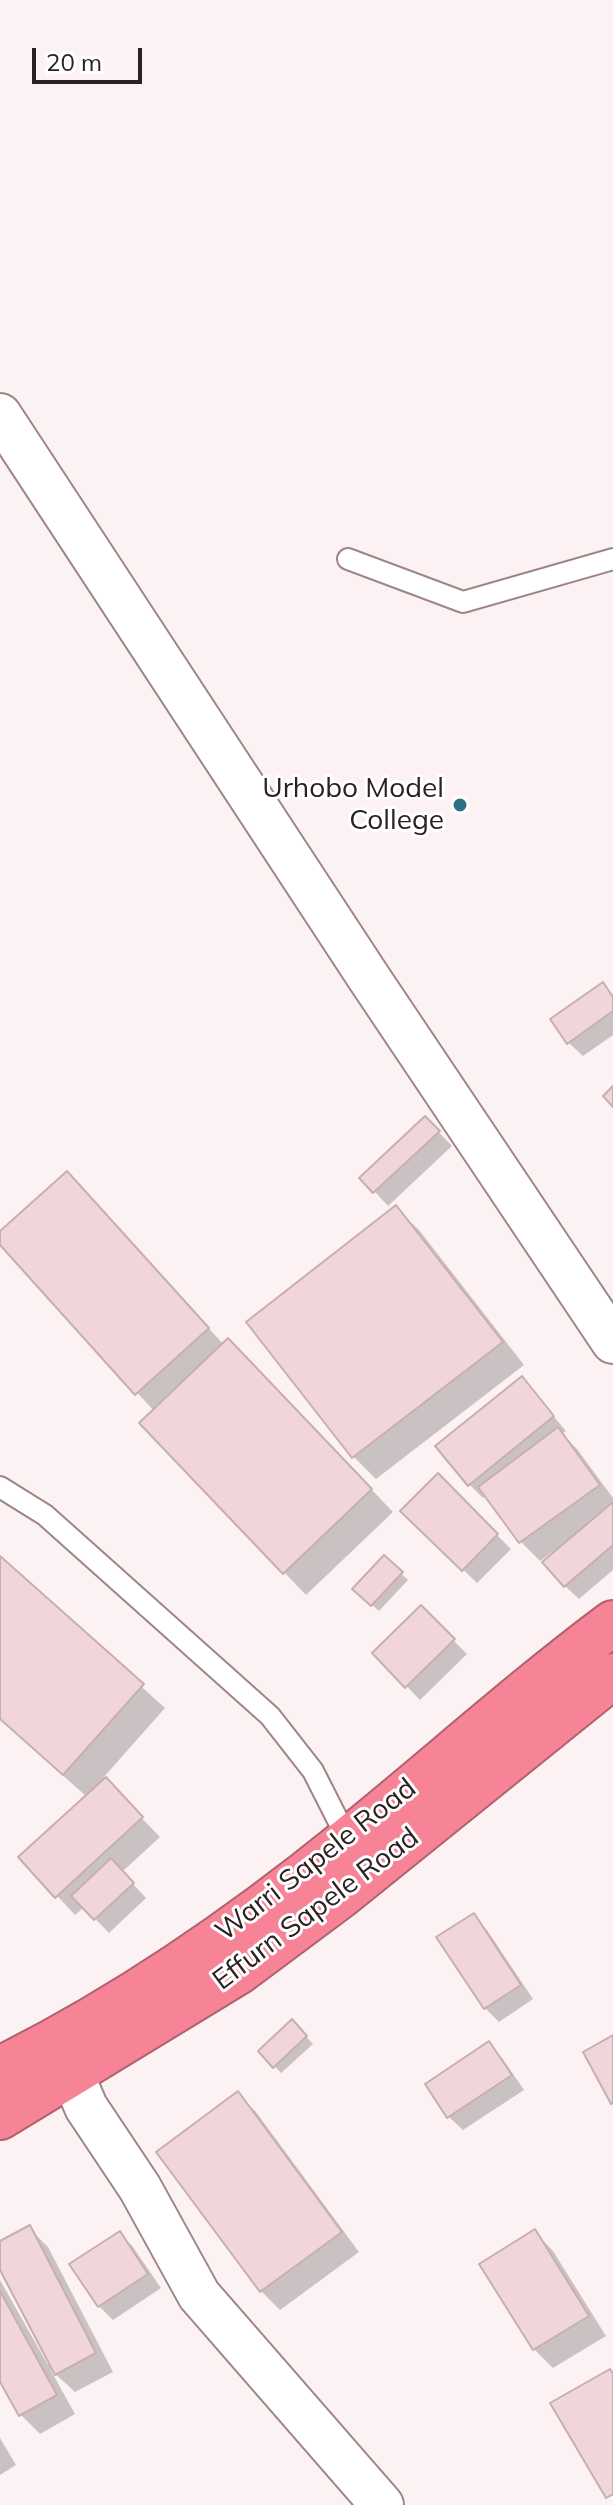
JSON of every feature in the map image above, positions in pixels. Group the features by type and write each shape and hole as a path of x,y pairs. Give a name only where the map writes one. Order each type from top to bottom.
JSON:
{"highway":[{"name":"Warri Sapele Road","path":"0,2069 103,2013 192,1956 563,1687 613,1623"},
{"name":"Effurn Sapele Road","path":"0,2117 238,1972 340,1896 563,1687 613,1676"}],"street":[{"path":"0,415 613,1342"},
{"path":"72,2074 86,2107 140,2188 199,2295 382,2505"}],"lane":[{"path":"348,559 463,602 613,559"},
{"path":"0,1487 45,1515 270,1716 313,1771 348,1840"}],"building":[{"path":"603,982 613,997 613,1011 567,1044 550,1019"},
{"path":"613,1086 613,1107 603,1096"},
{"path":"425,1116 440,1131 373,1193 359,1178"},
{"path":"67,1171 209,1328 135,1395 0,1245 0,1231"},
{"path":"396,1205 503,1342 352,1458 246,1322"},
{"path":"228,1338 372,1489 283,1574 139,1423"},
{"path":"522,1376 554,1416 468,1486 435,1446"},
{"path":"558,1427 600,1485 519,1543 478,1487"},
{"path":"438,1473 498,1534 462,1571 400,1511"},
{"path":"613,1502 613,1545 564,1587 542,1562"},
{"path":"384,1555 403,1572 371,1606 352,1589"},
{"path":"0,1556 144,1684 63,1775 0,1719"},
{"path":"421,1605 455,1639 405,1688 372,1653"},
{"path":"106,1777 143,1817 55,1898 18,1857"},
{"path":"111,1858 134,1883 94,1920 71,1896"},
{"path":"474,1913 521,1985 484,2009 436,1937"},
{"path":"292,2019 307,2036 273,2068 258,2051"},
{"path":"613,2035 613,2103 611,2104 583,2052"},
{"path":"489,2041 512,2075 447,2118 425,2084"},
{"path":"238,2091 342,2232 260,2292 156,2152"},
{"path":"30,2225 96,2353 55,2375 0,2270 0,2241"},
{"path":"535,2229 589,2316 533,2350 479,2264"},
{"path":"120,2231 148,2274 98,2307 69,2264"},
{"path":"0,2291 57,2395 19,2416 0,2382"},
{"path":"610,2369 613,2374 613,2494 606,2498 550,2403"}],"place":[{"name":"Urhobo Model College","path":"460,805"}]}
